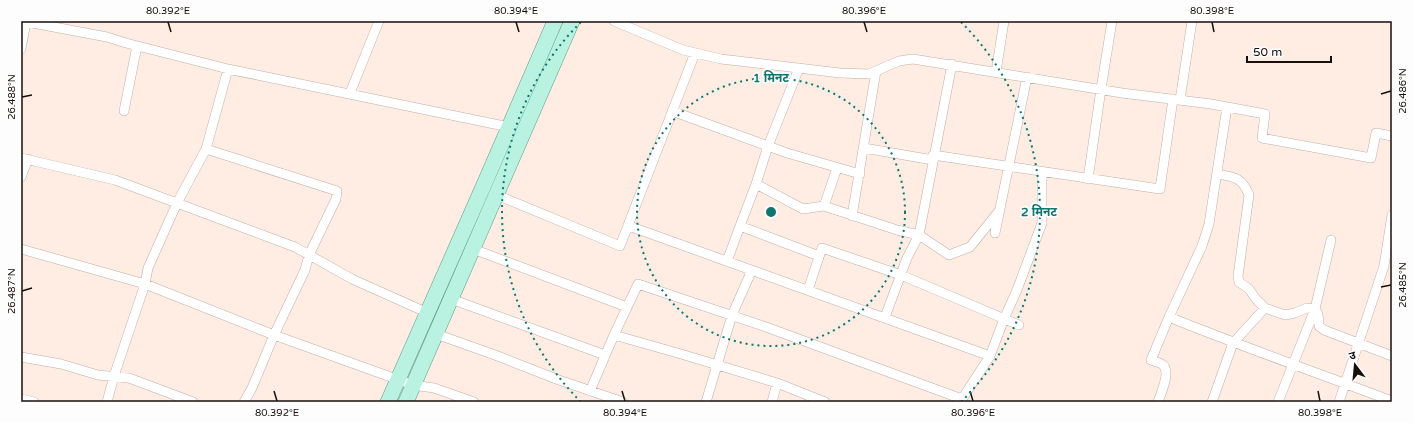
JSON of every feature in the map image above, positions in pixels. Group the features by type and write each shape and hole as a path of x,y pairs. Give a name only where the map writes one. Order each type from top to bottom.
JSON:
{"main road":[{"path":"388,402 555,21"},
{"path":"406,402 572,21"}],"street":[{"path":"350,93 379,21"},
{"path":"614,21 683,50 721,59 869,74 899,61 914,58 1101,90 1227,107 1265,114 1262,138 1371,158 1376,133 1392,136"},
{"path":"996,72 1004,21"},
{"path":"1088,179 1112,21"},
{"path":"864,148 1160,189 1192,21"},
{"path":"21,49 24,22 107,37 137,46 228,68 509,127"},
{"path":"124,111 137,46"},
{"path":"497,195 620,246 695,53"},
{"path":"885,317 907,258 919,235 952,64"},
{"path":"107,402 114,376 145,284 148,268 177,203 206,149 228,68"},
{"path":"727,261 756,184 768,146 799,68"},
{"path":"852,216 876,71"},
{"path":"995,233 1027,77"},
{"path":"1158,402 1167,373 1162,364 1151,360 1202,246 1209,224 1227,107"},
{"path":"672,111 768,146 860,174"},
{"path":"206,149 337,191 336,199 309,255 305,270 274,335 252,388 244,402"},
{"path":"21,177 25,158 114,180 295,247 352,279 428,313"},
{"path":"824,206 837,168"},
{"path":"590,391 638,284 732,316 962,399 990,356 1042,223 1042,172"},
{"path":"1217,174 1236,178 1243,182 1249,195 1238,276 1239,282 1249,289 1265,308 1285,315 1307,308 1315,309"},
{"path":"756,184 803,209 824,206 896,230 919,235 949,254 970,247 1000,211"},
{"path":"1339,402 1384,266 1392,215"},
{"path":"629,226 990,356"},
{"path":"740,226 819,256"},
{"path":"1278,402 1315,309 1331,240"},
{"path":"808,290 822,248 901,275 1020,325"},
{"path":"21,249 145,284 274,335 413,385 434,388 474,402"},
{"path":"473,249 627,307"},
{"path":"706,402 732,316 752,270"},
{"path":"451,299 605,355"},
{"path":"1212,402 1233,343 1265,308"},
{"path":"1315,309 1318,314 1319,326 1324,330 1392,356"},
{"path":"1169,317 1233,343 1294,364 1392,402"},
{"path":"436,334 623,402"},
{"path":"614,335 777,383 824,402"},
{"path":"21,357 61,364 98,375 129,378 193,402"},
{"path":"772,402 777,383"},
{"path":"21,400 34,402"}]}
